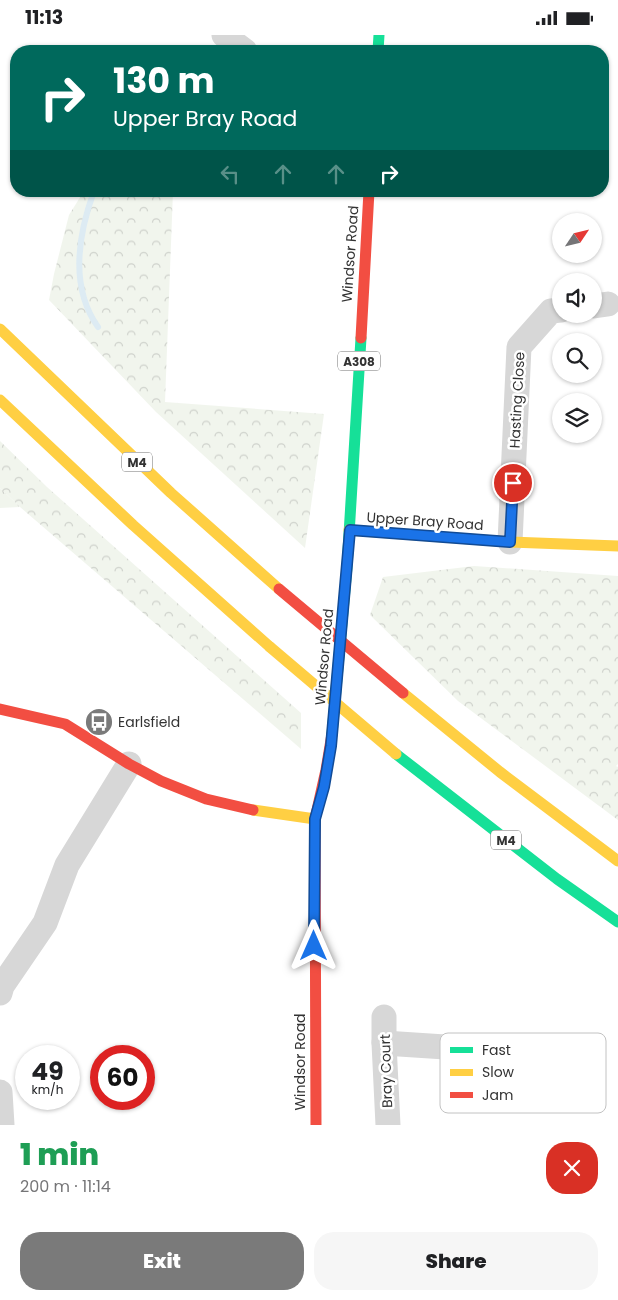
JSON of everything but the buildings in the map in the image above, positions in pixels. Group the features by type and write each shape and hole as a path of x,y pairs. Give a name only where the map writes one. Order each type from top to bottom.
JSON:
{"main road":[{"name":"Windsor Road","path":"316,1125 315,819 324,787 331,746 350,530 369,197"},
{"name":"M4","path":"0,329 136,460 279,589 500,772 618,861"},
{"name":"M4","path":"0,400 180,569 396,754 557,879 618,923"},
{"name":"Upper Bray Road","path":"350,530 510,542 618,546"},
{"path":"0,709 65,724 129,764 161,781 206,799 248,809 315,819"}],"street":[{"path":"224,35 237,45"},
{"name":"Hasting Close","path":"510,542 519,347 552,311"},
{"path":"0,993 2,986 45,923 66,865 129,764"},
{"name":"Bray Court","path":"384,1017 388,1125"},
{"path":"384,1043 440,1043"},
{"path":"0,1095 2,1125"}],"green space":[{"path":"80,197 173,197 165,402 324,414 305,548 156,412 49,300 69,215"},
{"path":"0,441 47,487 301,713 301,749 0,488"},
{"path":"0,488 20,507 0,508"},
{"path":"474,566 618,576 618,764 616,766 618,767 618,820 458,701 370,615 383,577"}],"waterway":[{"path":"92,197 84,225 79,260 83,295 98,327"}],"traffic: fast":[{"path":"378,45 379,35"},
{"path":"332,734 347,567 361,338"},
{"path":"396,754 557,879 618,922"}],"traffic: slow":[{"path":"0,329 171,493 279,589"},
{"path":"0,400 133,525 270,647"},
{"path":"349,530 510,542 618,546"},
{"path":"270,647 396,754"},
{"path":"403,693 500,772 618,861"},
{"path":"253,810 315,819"}],"traffic: jam":[{"path":"361,338 369,197"},
{"path":"279,589 403,693"},
{"path":"0,709 65,724 129,764 161,781 206,799 253,810"},
{"path":"316,1125 315,819 332,734"}],"place":[{"name":"Earlsfield","path":"99,722"}],"route":[{"path":"314,946 315,819 324,787 331,746 350,530 510,542 513,483"}]}
